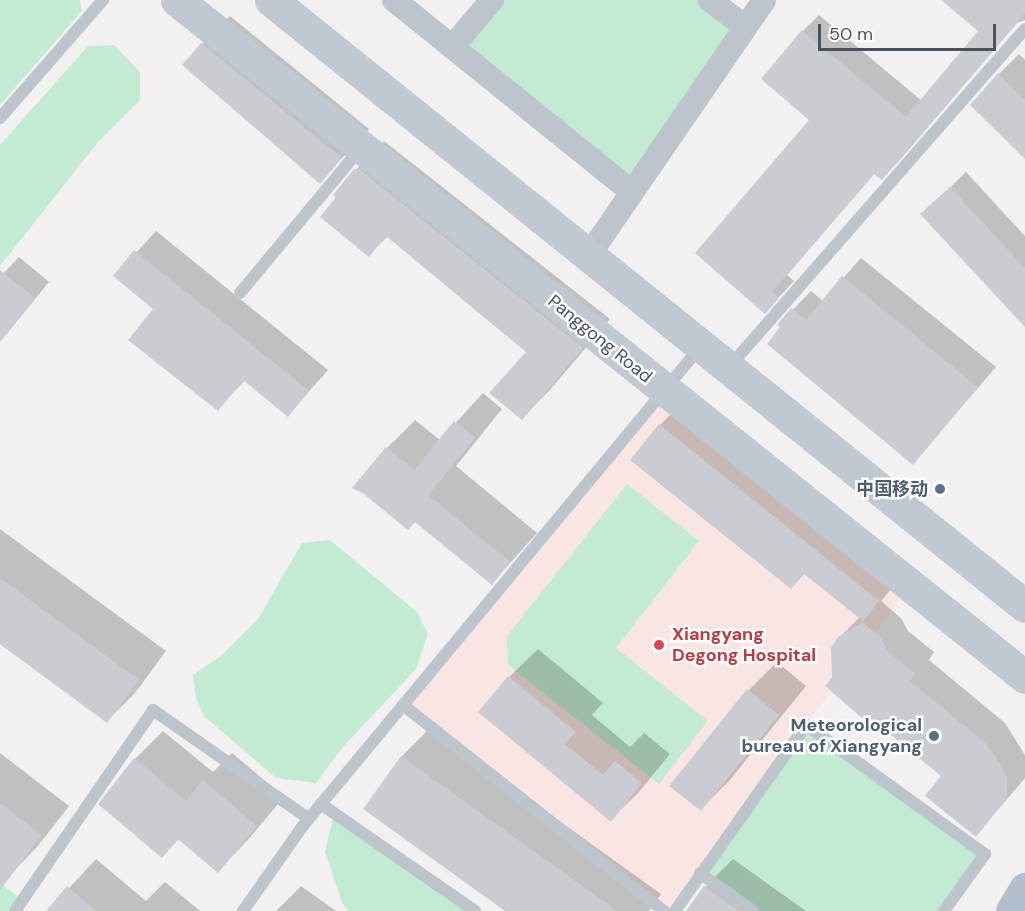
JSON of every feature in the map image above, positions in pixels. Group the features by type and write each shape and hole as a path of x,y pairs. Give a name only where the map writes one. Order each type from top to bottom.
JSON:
{"main road":[{"name":"Panggong Road","path":"177,0 1025,677"},
{"path":"271,0 1024,604"},
{"path":"1012,911 1025,890"}],"street":[{"path":"394,0 632,192"},
{"path":"452,47 492,0"},
{"path":"710,0 745,27"},
{"path":"589,255 764,0"}],"lane":[{"path":"0,118 103,0"},
{"path":"729,367 1025,29"},
{"path":"240,293 361,148"},
{"path":"243,911 321,804 701,345"},
{"path":"403,705 664,911"},
{"path":"15,911 153,710 309,819"},
{"path":"675,911 806,725 985,854 944,911"},
{"path":"321,804 475,911"},
{"path":"700,873 753,911"}],"shaded area":[{"name":"Xiangyang Degong Hospital","path":"664,390 911,585 806,725 675,911 664,911 403,705"}],"green space":[{"path":"0,0 80,0 82,11 0,105"},
{"path":"492,0 710,0 745,27 632,192 452,47"},
{"path":"114,45 140,72 140,100 98,142 0,266 0,145 88,46"},
{"path":"627,484 699,541 616,648 708,721 659,784 508,665 507,636"},
{"path":"330,540 417,612 428,634 416,669 342,748 316,783 276,778 205,717 196,698 193,675 221,656 258,619 302,543"},
{"path":"806,725 985,854 944,911 753,911 700,873"},
{"path":"334,813 475,911 348,911 342,902 325,852"},
{"path":"0,883 23,900 15,911 0,911"}],"building":[{"path":"941,0 1025,0 1025,13 882,180 874,174 772,292 779,298 765,314 695,253 809,120 761,79 802,30 906,117 978,31"},
{"path":"201,43 342,158 320,184 182,65"},
{"path":"998,73 1025,100 1025,159 970,105"},
{"path":"354,169 359,169 583,348 522,420 489,393 526,352 386,236 369,257 320,217 336,197 333,195"},
{"path":"950,187 1025,268 1025,327 920,214"},
{"path":"134,250 309,391 288,417 243,380 218,411 128,340 153,309 113,276"},
{"path":"0,270 35,298 0,341"},
{"path":"842,276 978,387 913,465 767,344 780,327 777,325 791,308 806,320"},
{"path":"454,421 475,438 428,495 510,562 492,585 415,522 408,530 364,494 352,488 386,447 414,470"},
{"path":"659,424 879,601 863,621 804,574 791,589 630,460"},
{"path":"0,578 139,680 107,723 0,644"},
{"name":"Meteorological bureau of Xiangyang","path":"862,622 881,638 888,651 915,674 910,681 985,743 1001,765 1007,778 1007,798 976,837 925,796 941,776 868,716 862,718 825,686 832,678 831,648 838,637"},
{"path":"508,676 576,732 565,744 603,775 615,761 642,783 611,822 478,712"},
{"path":"747,689 779,715 701,811 669,786"},
{"path":"401,756 617,911 505,911 363,809"},
{"path":"134,758 186,801 203,780 257,826 218,873 178,839 162,858 98,804"},
{"path":"0,803 42,835 0,890"},
{"path":"67,886 96,911 46,911"},
{"path":"704,886 739,911 686,911"}],"place":[{"name":"中国移动","path":"940,489"},
{"name":"Xiangyang Degong Hospital","path":"659,645"},
{"name":"Meteorological bureau of Xiangyang","path":"934,736"}]}
